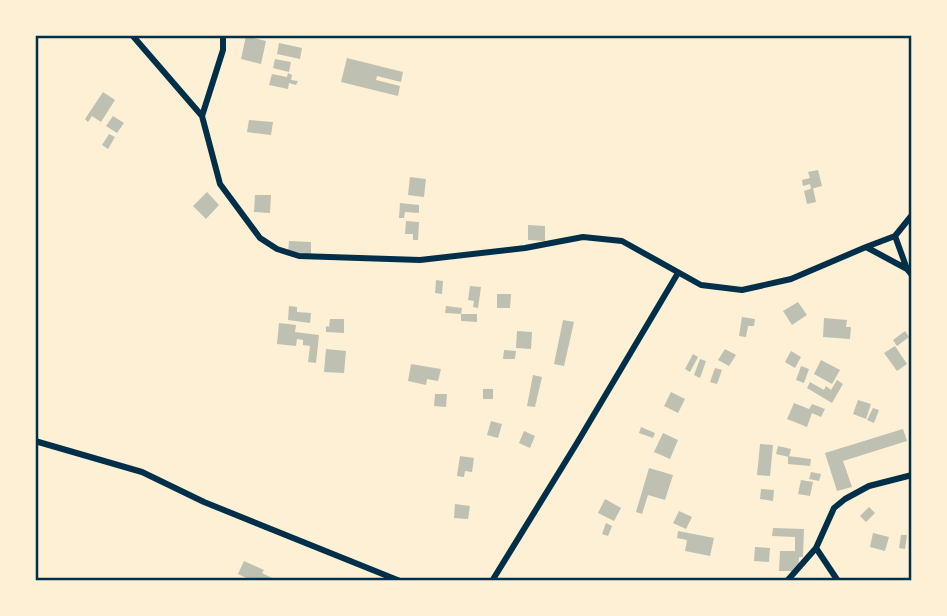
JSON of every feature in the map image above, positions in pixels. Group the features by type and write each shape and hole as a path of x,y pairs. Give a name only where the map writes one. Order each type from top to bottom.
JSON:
{"street":[{"path":"132,35 202,116 220,184 260,238 277,249 299,256 420,260 525,248 583,237 622,241 701,285 742,290 792,279 895,236 912,215"},
{"path":"202,116 223,50 223,35"},
{"path":"895,236 910,272"},
{"path":"866,247 910,272"},
{"path":"492,581 678,274"},
{"path":"35,441 142,472 204,502 400,581"},
{"path":"787,581 816,548 834,508 869,486 912,475"},
{"path":"816,548 838,581"}],"building":[{"path":"246,36 266,41 261,64 241,59"},
{"path":"279,43 302,48 300,59 277,54"},
{"path":"347,58 403,72 401,82 377,76 376,80 400,86 398,96 341,82"},
{"path":"275,59 291,62 289,72 273,68"},
{"path":"288,73 292,75 291,80 298,81 296,85 289,83 288,89 269,85 272,74 287,77"},
{"path":"103,92 115,100 101,122 92,116 88,122 85,119"},
{"path":"113,116 124,123 117,133 106,126"},
{"path":"249,120 273,122 271,135 247,132"},
{"path":"109,134 115,137 108,149 102,145"},
{"path":"818,170 822,186 811,189 810,184 803,186 802,180 810,178 808,172"},
{"path":"410,177 426,179 424,197 408,195"},
{"path":"813,188 816,202 807,204 804,191"},
{"path":"207,192 219,205 206,219 193,206"},
{"path":"255,195 271,195 270,213 254,212"},
{"path":"400,203 419,205 419,213 405,212 404,218 399,218"},
{"path":"406,221 419,222 418,240 413,240 413,234 405,234"},
{"path":"528,225 545,226 545,241 528,240"},
{"path":"289,241 311,242 311,255 288,253"},
{"path":"436,280 443,281 442,294 435,293"},
{"path":"470,286 481,287 478,308 473,307 474,301 468,300"},
{"path":"497,294 511,294 510,308 497,308"},
{"path":"798,302 807,315 792,325 783,311"},
{"path":"289,306 297,307 297,312 311,313 310,323 288,320"},
{"path":"446,306 462,308 461,314 445,313"},
{"path":"461,314 477,314 477,322 461,321"},
{"path":"742,317 755,319 754,326 748,326 746,337 739,336"},
{"path":"824,318 847,320 846,327 851,327 850,339 823,337"},
{"path":"330,319 344,319 344,333 326,332"},
{"path":"563,320 574,322 564,366 554,364"},
{"path":"279,323 296,325 295,332 319,335 316,363 308,362 310,346 303,345 303,340 297,339 296,346 277,344"},
{"path":"517,331 532,332 531,349 516,348"},
{"path":"905,331 909,337 897,346 893,340"},
{"path":"895,346 907,364 897,371 884,353"},
{"path":"326,349 346,351 344,373 324,372"},
{"path":"725,349 736,355 729,366 718,360"},
{"path":"504,350 516,351 515,359 503,359"},
{"path":"791,351 801,357 795,368 785,362"},
{"path":"693,354 698,357 690,372 685,369"},
{"path":"700,359 706,361 700,378 694,375"},
{"path":"821,360 840,370 832,384 814,374"},
{"path":"411,364 441,369 438,381 427,379 426,385 408,381"},
{"path":"801,366 809,369 804,383 796,380"},
{"path":"715,368 722,370 717,384 710,382"},
{"path":"533,375 542,377 535,407 527,406"},
{"path":"837,380 843,384 832,403 807,388 810,382 824,390 826,386 831,390"},
{"path":"483,389 493,389 493,399 483,399"},
{"path":"671,392 685,399 678,413 664,406"},
{"path":"435,394 447,394 446,407 434,406"},
{"path":"858,400 871,404 866,419 853,414"},
{"path":"794,403 809,409 812,404 825,409 821,417 812,413 807,427 787,419"},
{"path":"873,408 879,410 874,423 867,420"},
{"path":"491,421 502,424 498,438 487,435"},
{"path":"641,427 655,433 653,438 639,433"},
{"path":"903,429 907,441 843,461 852,487 837,491 825,453"},
{"path":"524,431 535,436 530,448 519,443"},
{"path":"663,433 678,440 670,459 654,452"},
{"path":"760,444 773,445 770,476 757,475"},
{"path":"778,446 791,449 789,457 776,454"},
{"path":"460,456 474,458 472,472 465,471 464,477 457,476"},
{"path":"788,456 811,459 810,466 788,464"},
{"path":"649,468 673,475 665,500 648,495 642,514 636,512"},
{"path":"811,472 821,474 819,481 809,479"},
{"path":"801,480 813,482 810,496 798,494"},
{"path":"761,489 774,490 773,501 760,499"},
{"path":"605,499 621,508 614,521 598,513"},
{"path":"455,504 470,506 468,519 454,518"},
{"path":"869,507 875,513 866,522 860,516"},
{"path":"679,511 692,517 686,529 673,523"},
{"path":"606,523 612,526 608,536 602,534"},
{"path":"773,528 804,529 803,557 799,557 798,571 779,571 780,551 795,551 795,537 772,536"},
{"path":"678,531 714,538 710,556 685,551 687,540 677,538"},
{"path":"873,533 889,537 885,551 870,547"},
{"path":"901,535 907,535 905,549 899,548"},
{"path":"755,547 770,548 769,562 754,561"},
{"path":"244,561 264,570 262,573 272,578 271,581 253,581 238,574"}]}
